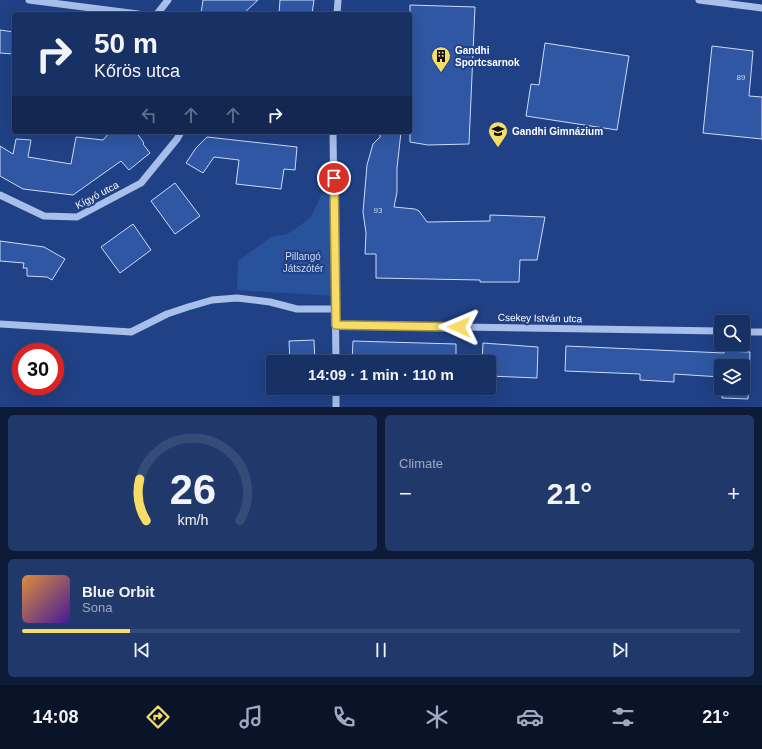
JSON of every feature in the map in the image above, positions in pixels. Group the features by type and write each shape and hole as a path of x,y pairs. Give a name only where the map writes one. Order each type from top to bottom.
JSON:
{"street":[{"path":"29,0 122,12"},
{"path":"159,12 168,0"},
{"path":"337,12 338,0"},
{"path":"698,0 762,8"},
{"name":"Kígyó utca","path":"0,195 44,216 76,217 141,183 180,134"},
{"path":"333,134 336,355"},
{"path":"0,324 130,332 167,314 188,307 212,300 237,298 270,302 297,309 335,309"},
{"name":"Csekey István utca","path":"336,325 714,332"},
{"path":"750,332 762,332"},
{"path":"336,395 336,407"}],"green space":[{"name":"Pillangó Játszótér","path":"322,194 334,194 335,296 237,290 238,261 271,237 287,234 311,217"}],"building":[{"path":"203,0 258,0 245,12 201,12"},
{"path":"280,0 314,0 312,12 279,12"},
{"name":"Gandhi Sportcsarnok","path":"410,5 475,7 469,144 428,145 410,142 410,134 412,134 412,12 410,12"},
{"path":"0,30 12,32 12,54 0,53"},
{"path":"545,43 629,56 617,130 526,116 531,84 539,85"},
{"path":"712,46 753,51 749,96 762,97 762,139 703,133"},
{"path":"108,134 137,134 150,153 129,170 121,161 73,195 23,189 0,176 0,146 13,154 16,139 31,140 28,157 71,164 76,137 103,140"},
{"path":"380,134 401,134 397,168 397,192 394,207 415,209 419,211 427,222 490,221 490,215 545,217 537,260 520,260 519,282 376,278 376,254 365,254 366,233 363,212 367,165 373,144 380,137"},
{"path":"207,137 297,147 295,170 284,169 281,189 236,184 239,160 214,157 203,173 186,163 196,148"},
{"path":"175,183 200,216 175,234 151,201"},
{"path":"133,224 151,250 120,273 101,247"},
{"path":"0,241 44,247 65,259 52,280 47,277 27,276 27,268 23,268 24,263 0,261"},
{"path":"314,340 315,355 290,355 289,341"},
{"path":"353,341 456,344 456,355 352,355"},
{"path":"483,343 538,347 537,378 496,376 496,355 482,355"},
{"path":"566,346 724,353 724,351 750,352 750,359 714,359 714,377 674,374 674,382 640,380 640,374 565,371"},
{"path":"722,395 748,395 748,399 722,398"}],"place":[{"name":"Gandhi Sportcsarnok","path":"441,73"},
{"name":"Gandhi Gimnázium","path":"498,148"}],"route":[{"path":"334,178 336,325 459,327"}]}
